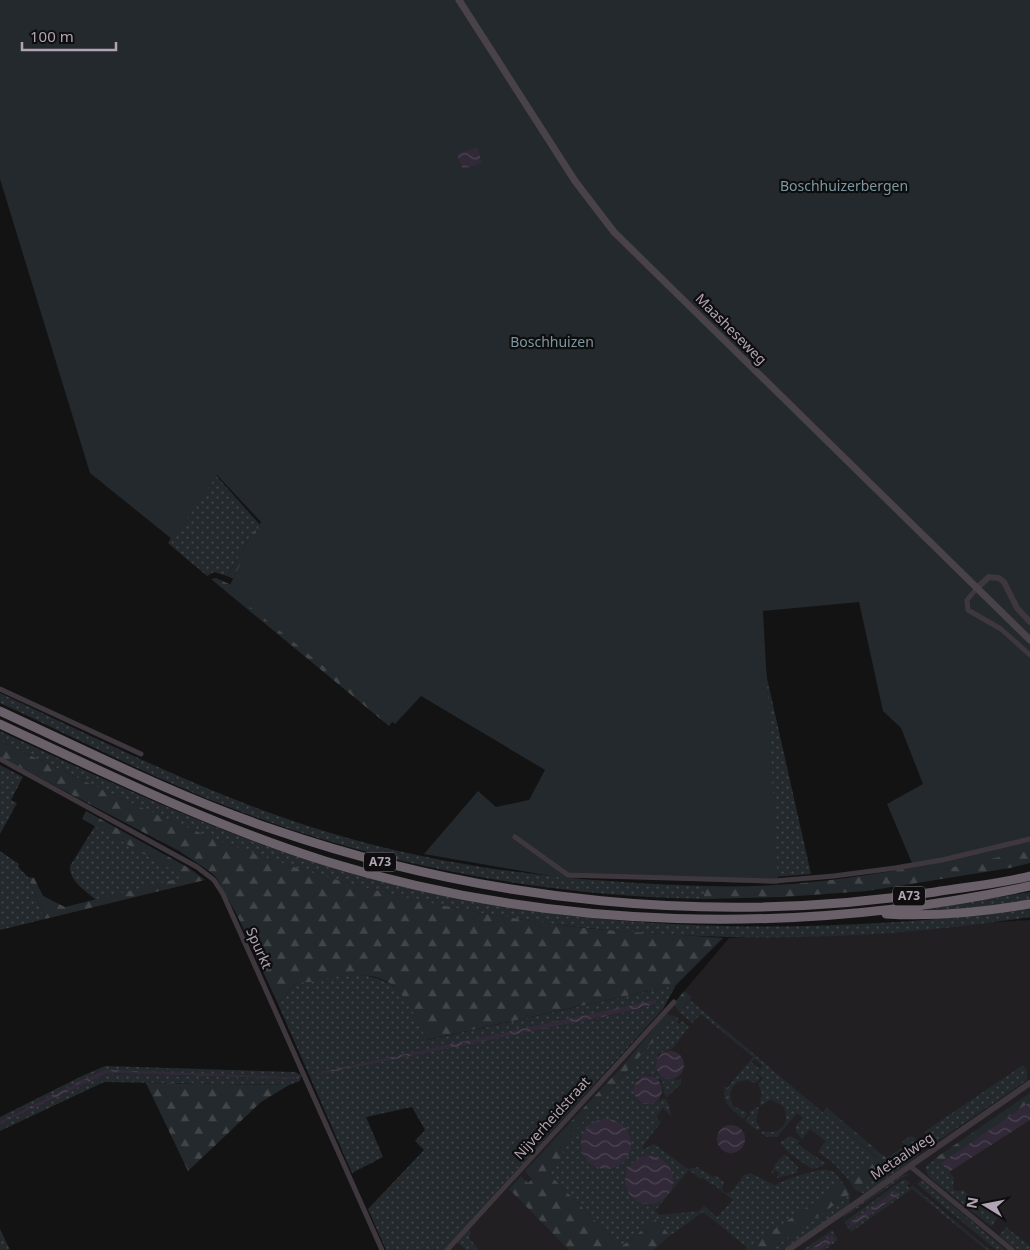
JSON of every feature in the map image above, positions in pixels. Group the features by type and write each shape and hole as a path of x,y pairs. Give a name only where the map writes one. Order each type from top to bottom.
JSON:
{"highway":[{"name":"A73","path":"0,711 198,802 273,830 403,868 502,888 573,898 643,904 787,906 889,899 1030,876"},
{"name":"A73","path":"0,724 193,813 317,858 396,881 499,902 633,915 768,918 864,913 990,895 1030,886"},
{"name":"A73","path":"864,913 912,916 1030,904"}],"main road":[{"name":"Maasheseweg","path":"459,0 575,181 614,232 1030,640"}],"street":[{"path":"1030,622 1017,608 1004,582 999,578 989,577 967,600 968,610 1001,629 1030,656"},
{"path":"0,689 141,754"},
{"name":"Spurkt","path":"0,760 197,867 214,880 223,894 382,1250"},
{"path":"515,837 568,874 774,881 834,876 905,866 1030,839"},
{"name":"Nijverheidstraat","path":"447,1250 674,1002"},
{"name":"Metaalweg","path":"788,1250 1030,1083"},
{"path":"910,1166 1012,1250"}],"shaded area":[{"path":"1030,920 1030,1250 447,1250 681,995 729,938"}],"green space":[{"name":"Boschhuizen","path":"0,0 1030,0 1030,850 917,875 887,804 923,784 901,728 883,711 859,602 763,611 778,884 589,877 568,879 424,854 478,791 496,807 529,800 545,770 421,696 395,724 228,589 261,522 217,475 173,540 90,473 0,179"},
{"path":"213,472 262,527 261,540 255,530 227,576 214,572 207,576 168,543 208,473"},
{"path":"255,530 258,534 247,585 227,576"},
{"path":"216,578 262,599 416,689 389,726 211,579"},
{"path":"766,669 767,678 811,874 774,877"},
{"path":"0,693 206,788 248,805 334,834 425,857 517,872 610,881 704,886 704,899 584,892 524,884 406,862 348,847 234,809 175,785 0,703"},
{"path":"0,731 158,803 280,851 407,887 495,905 584,917 673,924 763,926 852,924 941,919 1030,909 1030,917 933,929 835,936 735,937 635,932 536,922 438,905 342,882 217,840 123,800 0,741"},
{"path":"0,741 124,800 186,827 250,852 332,879 459,909 544,923 603,930 723,938 676,985 426,1040 411,1009 395,987 385,980 372,976 356,975 297,982 278,1004 237,915 216,877 179,851 0,757"},
{"path":"0,765 23,777 11,800 17,803 0,834"},
{"path":"86,811 189,868 205,880 45,919 28,877 34,878 43,896 65,907 185,877 82,819"},
{"path":"95,826 186,877 96,900 75,881 70,871 70,866"},
{"path":"1030,842 1030,863 1010,868 867,891 783,897 704,899 704,886 787,884 868,875 950,860"},
{"path":"0,851 19,864 18,867 28,877 45,919 0,930"},
{"path":"1030,892 1030,902 899,914"},
{"path":"353,974 383,981 394,986 408,1002 427,1040 676,985 663,1009 444,1250 386,1250 368,1209 424,1150 415,1141 425,1130 412,1107 366,1117 383,1157 352,1173 278,1004 297,982","holes":["656,1001 656,1004 617,1014 311,1075"]},
{"path":"684,991 692,997 679,1012 674,1004"},
{"path":"690,1000 878,1159 848,1179 831,1161 818,1152 825,1141 810,1129 802,1139 796,1132 796,1125 803,1118 797,1113 777,1137 767,1137 761,1133 763,1131 779,1130 783,1126 786,1117 783,1106 771,1100 759,1106 762,1094 758,1084 763,1078 757,1074 763,1066 755,1059 751,1062 760,1069 756,1074 760,1079 755,1083 747,1080 737,1082 730,1093 733,1106 746,1112 747,1115 743,1119 735,1113 726,1103 725,1089 722,1086 727,1088 753,1057 701,1014 692,1023 685,1017 686,1014 684,1016 679,1012"},
{"path":"666,1014 675,1016 559,1149 565,1155 549,1174 621,1247 656,1219 670,1236 653,1250 569,1250 509,1189 521,1176 528,1183 532,1179 525,1171 620,1069"},
{"path":"675,1016 679,1019 677,1022 679,1024 682,1021 689,1027 672,1049 658,1054 656,1067 662,1076 679,1080 681,1077 681,1084 667,1097 664,1094 662,1081 649,1075 637,1079 635,1094 637,1099 644,1104 664,1098 667,1100 672,1117 663,1108 656,1117 661,1122 642,1147 644,1149 654,1144 688,1169 697,1167 713,1177 715,1175 724,1182 722,1190 725,1193 731,1192 744,1175 750,1173 775,1185 804,1174 827,1170 832,1171 843,1183 748,1248 703,1212 670,1236 656,1219 621,1247 549,1174 565,1155 559,1149","holes":["689,1170 701,1179 703,1178 713,1184 733,1200 717,1217 704,1206 699,1211 660,1215 655,1211"]},
{"path":"1023,1065 1027,1070 1027,1080 935,1143 930,1141 924,1132"},
{"path":"105,1066 295,1072 301,1075 300,1081 289,1085 104,1082 0,1131 0,1124 108,1073 297,1079 295,1077 101,1071 0,1121 0,1117"},
{"path":"146,1083 289,1085 261,1102 188,1171"},
{"path":"1030,1093 1030,1102 941,1163 937,1157"},
{"path":"757,1107 759,1108 756,1120 760,1128 758,1131 745,1121 750,1115 749,1112"},
{"path":"826,1107 893,1164 855,1190 848,1179 878,1158 823,1113"},
{"path":"791,1136 800,1141 789,1153 780,1142"},
{"path":"911,1136 921,1146 919,1155 865,1194 855,1190 893,1164 887,1158 905,1145 902,1141"},
{"path":"798,1144 825,1163 823,1166 812,1169 789,1153"},
{"path":"785,1154 798,1167 797,1173 777,1178 779,1173 775,1170 771,1175 775,1164"},
{"path":"937,1157 954,1178 953,1188 955,1191 963,1190 997,1218 992,1227 929,1177 925,1167"},
{"path":"911,1174 902,1178 843,1218 844,1215 902,1175"},
{"path":"904,1179 910,1183 907,1185 909,1188 913,1186 990,1250 986,1250 912,1189 851,1232 844,1222"},
{"path":"922,1180 1006,1250 996,1250 917,1184"},
{"path":"843,1183 850,1194 770,1250 744,1250"},
{"path":"850,1194 849,1205 783,1250 770,1250"},
{"path":"1006,1227 1030,1246 1030,1250 1017,1250 1001,1237 1000,1234"},
{"path":"0,1229 10,1250 0,1250"},
{"path":"469,1229 471,1233 469,1237 478,1250 466,1250 457,1242"},
{"path":"832,1230 838,1240 825,1250 820,1250 834,1240 832,1235 809,1250 803,1250"}],"water":[{"path":"477,147 482,163 463,169 457,154"},
{"path":"656,1000 656,1004 617,1014 311,1076 326,1071"},
{"path":"670,1051 680,1055 684,1065 680,1075 670,1079 660,1075 656,1065 660,1055"},
{"path":"101,1071 295,1077 297,1079 108,1073 0,1124 0,1121"},
{"path":"648,1076 658,1080 662,1090 658,1100 648,1104 638,1100 634,1090 638,1080"},
{"path":"1030,1102 1030,1120 949,1172 941,1163"},
{"path":"601,1119 611,1119 624,1126 631,1139 631,1149 624,1162 611,1169 601,1169 592,1165 585,1158 581,1149 581,1139 585,1130 592,1123"},
{"path":"731,1125 741,1129 745,1139 741,1149 731,1153 721,1149 717,1139 721,1129"},
{"path":"644,1156 654,1156 663,1160 669,1166 672,1171 672,1189 663,1200 654,1204 644,1204 635,1200 629,1194 625,1185 625,1175 629,1166 635,1160"},
{"path":"895,1191 900,1194 851,1227 849,1223"},
{"path":"832,1235 835,1240 820,1250 809,1250"}],"park label":[{"name":"Boschhuizerbergen","path":"844,186"}]}
